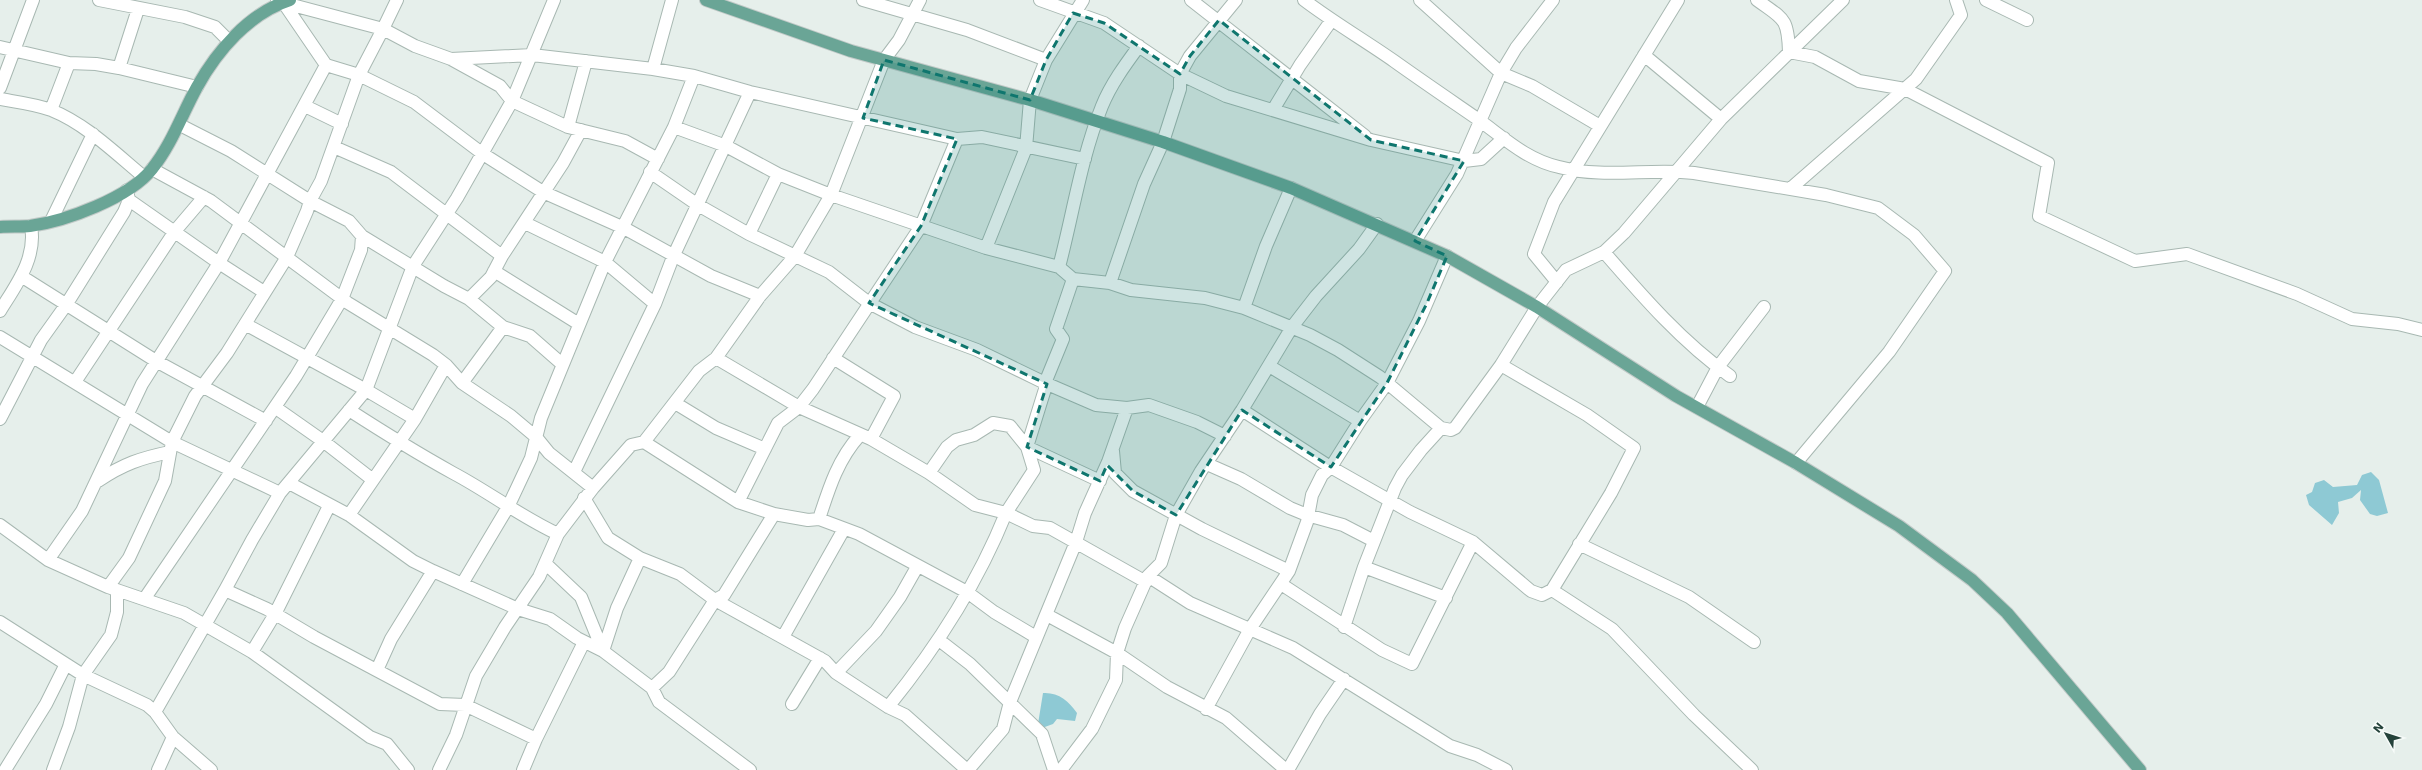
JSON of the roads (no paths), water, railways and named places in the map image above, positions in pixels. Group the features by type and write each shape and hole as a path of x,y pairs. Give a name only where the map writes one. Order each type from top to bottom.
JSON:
{"main road":[{"path":"706,0 802,35 884,60 1030,100 1163,142 1291,188 1377,224 1447,256 1537,307 1697,407 1796,463 1899,526 1972,580 2007,612 2140,770"},
{"path":"0,227 31,226 51,221 82,212 128,195 148,173 180,125 197,87 229,41 266,11 283,1"}],"street":[{"path":"0,88 15,52 33,0"},
{"path":"100,0 185,17 215,27 229,41"},
{"path":"53,770 69,727 83,675 111,635 117,612 112,588 129,558 164,480 171,447 195,396 245,324 287,257 308,211 310,201 321,181 359,75 384,29 397,0"},
{"path":"155,712 280,493 366,390 413,266 483,154 512,101 554,0"},
{"path":"653,69 672,0"},
{"path":"863,0 967,30 1046,60"},
{"path":"439,770 456,735 476,676 545,563 558,534 584,498 630,445 644,442 699,371 716,358 760,296 795,256 831,195 863,118 884,60 898,40 920,0"},
{"path":"1040,0 1104,23 1180,74 1226,96 1371,140 1464,160 1481,159 1504,138"},
{"path":"986,248 1026,148 1030,100 1046,60 1082,0"},
{"path":"1192,0 1371,140"},
{"path":"1110,283 1144,184 1163,142 1180,89 1180,74 1190,56 1236,0"},
{"path":"1304,0 1331,21 1368,43 1536,160 1573,171 1633,174 1677,171 1826,195 1878,208 1914,235 1945,271 1889,352 1796,463"},
{"path":"1420,0 1501,73 1532,86 1600,126"},
{"path":"1415,241 1449,188 1464,160 1479,121 1501,73 1516,48 1553,0"},
{"path":"1557,282 1534,254 1554,202 1644,55 1663,28 1678,0"},
{"path":"1756,0 1785,20 1789,32 1789,52"},
{"path":"674,127 726,146 778,174 831,195 986,248 1059,267 1073,279 1110,283 1131,290 1206,298 1244,308 1292,327 1338,350 1387,383 1442,428 1451,430 1455,428 1501,365 1537,307 1566,270 1604,252 1624,233 1721,119 1843,0"},
{"path":"1790,189 1916,79 1961,15 1956,0"},
{"path":"1986,0 2027,20"},
{"path":"283,1 384,29 415,46 452,59 500,86 512,101 568,127 625,142 658,160"},
{"path":"283,1 326,65 359,75 414,102 483,154 543,192 624,228 674,257 760,296"},
{"path":"120,68 138,8"},
{"path":"1273,110 1291,78 1331,21"},
{"path":"1059,267 1085,159 1102,106 1115,80 1139,46"},
{"path":"0,47 15,52 69,63 96,64 120,68 197,87"},
{"path":"1789,52 1815,57 1859,81 1905,89 2048,163 2039,216 2135,261 2187,254 2296,294 2352,319 2398,324 2422,330"},
{"path":"452,59 532,55 653,69 694,76 750,92 957,139 982,137 1026,148 1085,159"},
{"path":"1644,55 1721,119"},
{"path":"568,127 586,61"},
{"path":"51,110 69,63"},
{"path":"48,560 82,511 129,415 142,384 219,263 326,65"},
{"path":"462,584 508,507 531,458 541,418 605,262 624,228 650,172 658,160 674,127 694,76"},
{"path":"574,472 655,304 674,257 750,92"},
{"path":"0,99 51,110 93,134 148,173 204,197 342,299 446,365 462,383 511,416 536,437 549,453 593,488"},
{"path":"305,106 342,124"},
{"path":"180,125 267,173 310,201 349,221 362,236 444,286 470,299 503,327 530,336 562,364"},
{"path":"470,299 494,272 502,256 563,163 581,130"},
{"path":"51,221 93,134"},
{"path":"738,502 778,423 799,408 921,226 957,139"},
{"path":"334,147 391,172 502,256"},
{"path":"650,172 698,205 749,234 829,272 869,303 914,327 977,350 1045,383 1096,405 1127,408 1149,405 1197,422 1225,436"},
{"path":"749,234 778,174"},
{"path":"1244,308 1266,246 1291,188"},
{"path":"0,419 41,340 66,305 128,195 219,263 264,292"},
{"path":"75,382 109,333 175,231 204,197"},
{"path":"525,223 605,262 655,304"},
{"path":"1061,770 1092,729 1116,680 1117,653 1125,628 1147,579 1161,564 1176,514 1270,366 1292,327 1316,296 1359,249 1377,224"},
{"path":"0,311 21,276 32,245 31,226"},
{"path":"145,598 232,469 276,408 342,299 361,250 362,236"},
{"path":"1604,252 1644,298 1695,349 1730,376"},
{"path":"1206,709 1250,629 1289,571 1307,522 1307,515 1312,495 1322,475 1331,467 1360,421 1387,383 1416,327 1447,256"},
{"path":"494,272 579,324"},
{"path":"21,276 109,333 266,421"},
{"path":"1027,447 1045,389 1045,383 1063,339 1056,329 1073,279"},
{"path":"1697,407 1718,367 1764,306"},
{"path":"245,324 366,390 414,419"},
{"path":"462,383 503,327"},
{"path":"0,337 31,358 75,382 129,415 171,447 232,469 280,493"},
{"path":"716,358 799,408 871,439 929,473 975,505 1006,514 1033,526 1050,528 1190,602 1293,648 1450,746 1477,755 1506,770"},
{"path":"833,358 894,396 871,439"},
{"path":"348,516 414,419 446,365"},
{"path":"1242,410 1331,467 1391,501 1473,542 1531,591 1542,595 1552,590 1611,493 1634,448 1587,415 1501,365"},
{"path":"1270,366 1360,421"},
{"path":"675,403 716,428 766,449"},
{"path":"276,408 323,440 373,480"},
{"path":"584,498 608,538 640,558 680,574 715,600 820,658 836,673 888,707 905,715 967,770 1003,729 1010,702 1036,637 1047,615 1076,542 1085,513 1100,481 1127,408"},
{"path":"349,410 397,442 454,473 508,507 558,534"},
{"path":"888,707 921,667 950,625 983,567 1006,514 1034,470 1027,447 1010,426 993,423 974,435 956,440 947,447 929,473"},
{"path":"1344,627 1364,567 1402,475 1442,428"},
{"path":"819,519 831,482 846,450 860,435"},
{"path":"644,442 738,502 774,514 808,520 819,519 859,534 917,567 968,592 994,612 1036,637"},
{"path":"97,481 118,468 171,447"},
{"path":"1027,447 1100,481"},
{"path":"1112,448 1115,473 1133,491 1289,571"},
{"path":"1207,464 1240,479 1290,508 1307,515 1343,525 1374,541"},
{"path":"289,483 348,516 413,561 518,609 550,619 584,642 603,651 652,688 659,702 750,770"},
{"path":"252,652 275,614 329,506"},
{"path":"652,688 669,672 715,600 724,595 774,514"},
{"path":"0,525 48,560 112,588 145,598 184,613 252,652 370,737 388,744 408,770"},
{"path":"783,638 844,529"},
{"path":"1281,584 1344,627 1382,650 1412,664 1473,542"},
{"path":"1579,544 1689,596 1754,642"},
{"path":"603,651 617,608 640,558"},
{"path":"545,563 581,597 603,651"},
{"path":"836,673 876,631 900,597 917,567"},
{"path":"1364,567 1446,598"},
{"path":"377,670 391,639 433,571"},
{"path":"225,590 275,614 440,704 465,705 536,739"},
{"path":"1552,590 1612,629 1694,716 1752,770"},
{"path":"1047,615 1117,653 1167,687 1206,709 1226,718 1272,765 1287,770 1320,714 1344,679"},
{"path":"0,622 83,675 126,694 155,712 173,737 211,770"},
{"path":"939,640 970,664 1042,734 1054,770"},
{"path":"523,770 536,739 584,642"},
{"path":"792,704 820,658"},
{"path":"5,770 46,704 66,664"},
{"path":"158,770 173,737"}],"water":[{"path":"2371,472 2379,480 2388,513 2377,516 2370,514 2360,500 2361,490 2352,498 2338,502 2339,513 2332,525 2309,505 2306,495 2312,492 2315,483 2324,480 2333,487 2357,485 2362,475"},
{"path":"1043,693 1054,694 1067,701 1077,713 1075,721 1057,719 1053,724 1042,728 1038,724"}]}
